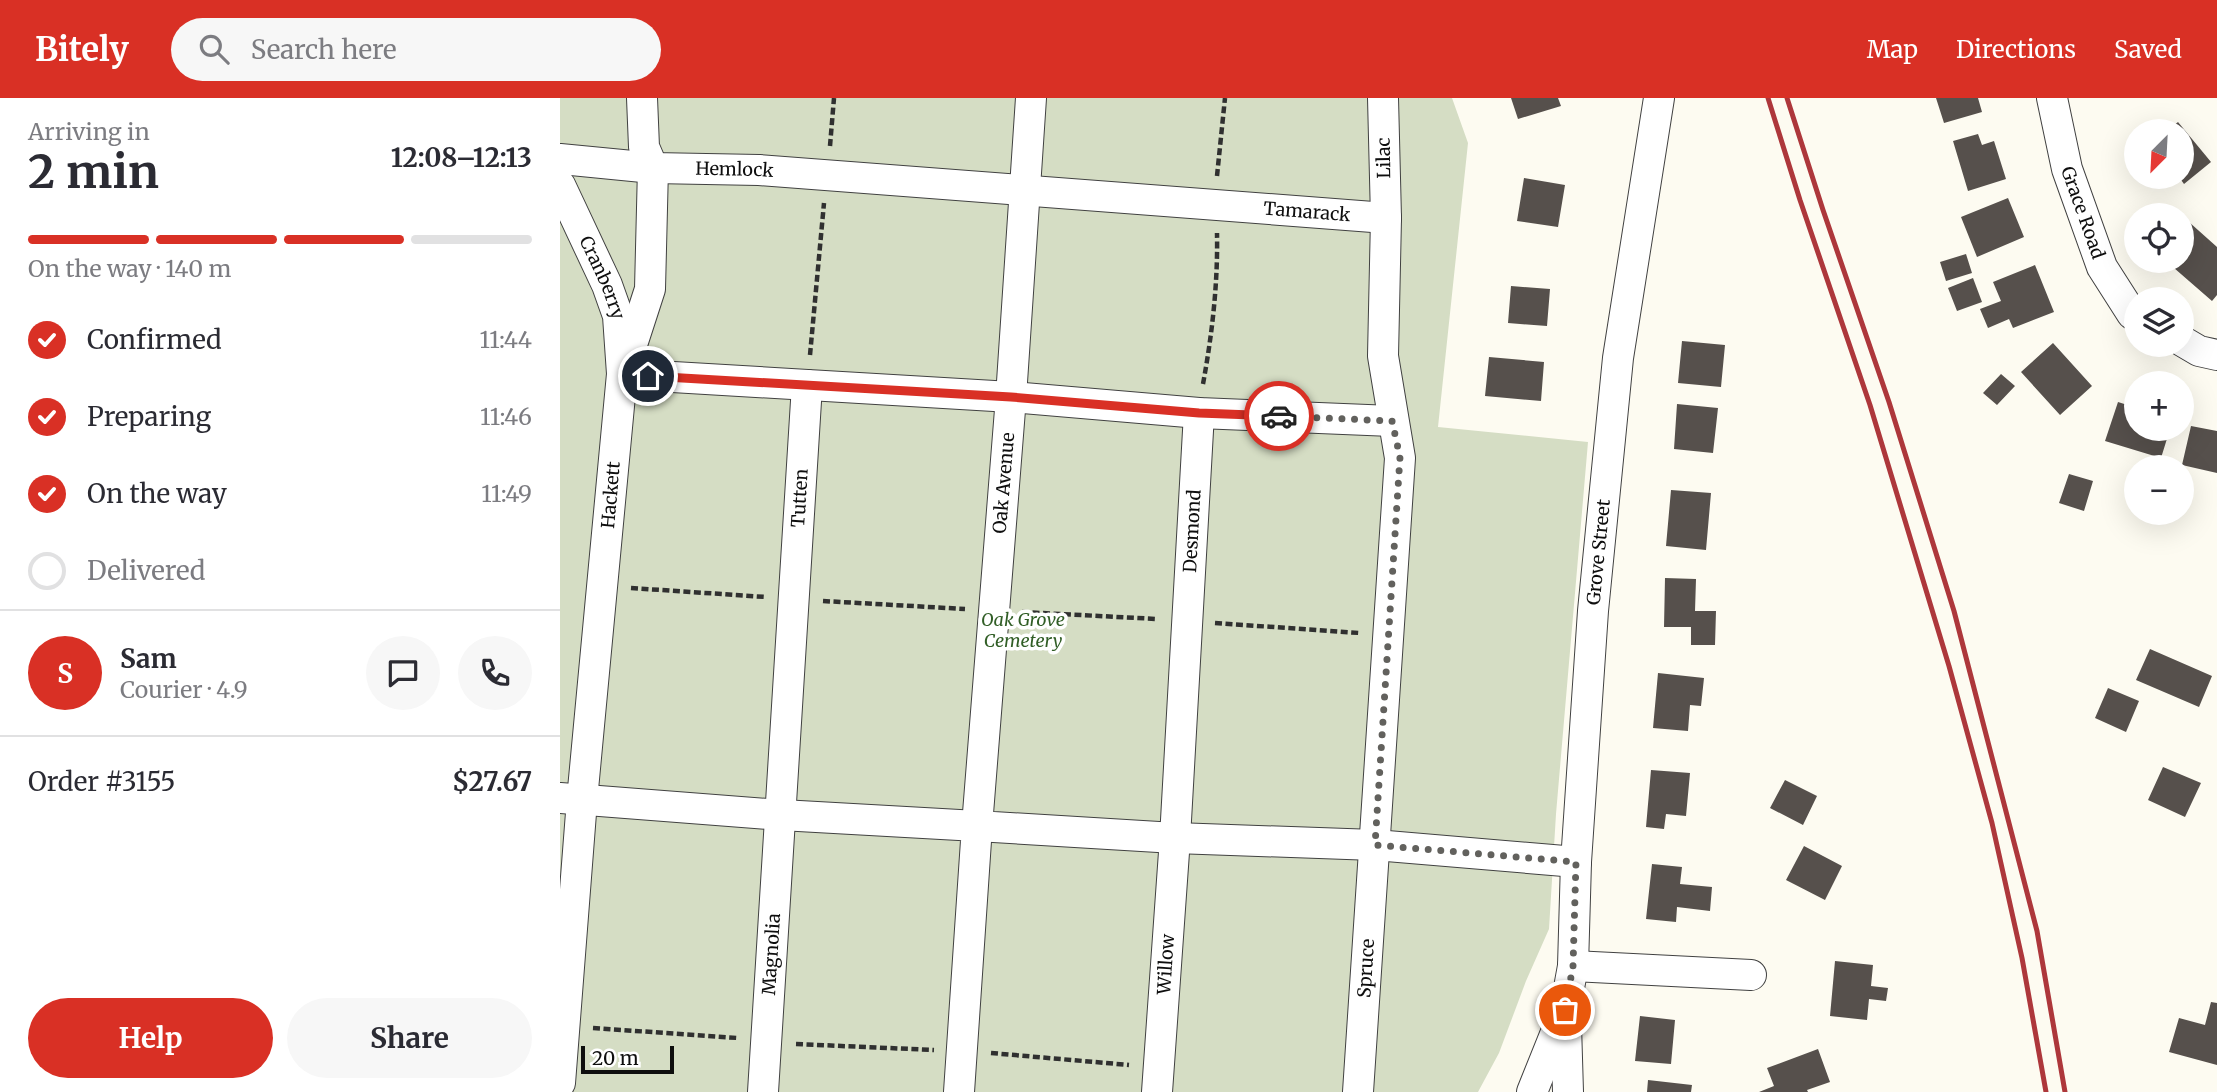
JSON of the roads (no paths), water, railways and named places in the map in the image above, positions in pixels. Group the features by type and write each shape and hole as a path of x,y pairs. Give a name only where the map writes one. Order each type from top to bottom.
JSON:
{"street":[{"path":"642,98 644,147 653,168 650,289 622,374 1011,397 1199,413 1392,421 1383,355 1386,218"},
{"name":"Oak Avenue","path":"959,1092 1031,98"},
{"name":"Lilac","path":"1383,98 1386,218"},
{"name":"Grove Street","path":"1532,1092 1565,1010 1573,966 1576,862 1593,611 1618,358 1659,98"},
{"name":"Grace Road","path":"2052,98 2067,169 2102,267 2124,301"},
{"path":"560,159 653,168"},
{"name":"Hemlock","path":"653,168 759,170 1026,189"},
{"name":"Cranberry","path":"560,185 607,285 618,316 622,374"},
{"name":"Tamarack","path":"1026,189 1386,218"},
{"path":"2194,348 2217,355"},
{"name":"Hackett","path":"560,1083 565,1025 571,799 602,586 622,374"},
{"name":"Tutten","path":"780,815 807,386"},
{"name":"Desmond","path":"1175,838 1199,413"},
{"name":"Spruce","path":"1358,1092 1400,457 1392,421"},
{"path":"571,799 780,815 1175,838 1375,845 1576,862"},
{"name":"Magnolia","path":"763,1092 780,815"},
{"name":"Willow","path":"1158,1080 1175,838"},
{"path":"1573,966 1751,975"},
{"name":"Grove Street","path":"1565,1010 1568,1092"}],"railway":[{"path":"1768,98 1870,405 1949,666 1992,823 2022,958 2046,1092"},
{"path":"1787,98 1889,402 1954,611 2037,931 2065,1092"}],"park label":[{"name":"Oak Grove Cemetery","path":"1023,630"}]}
